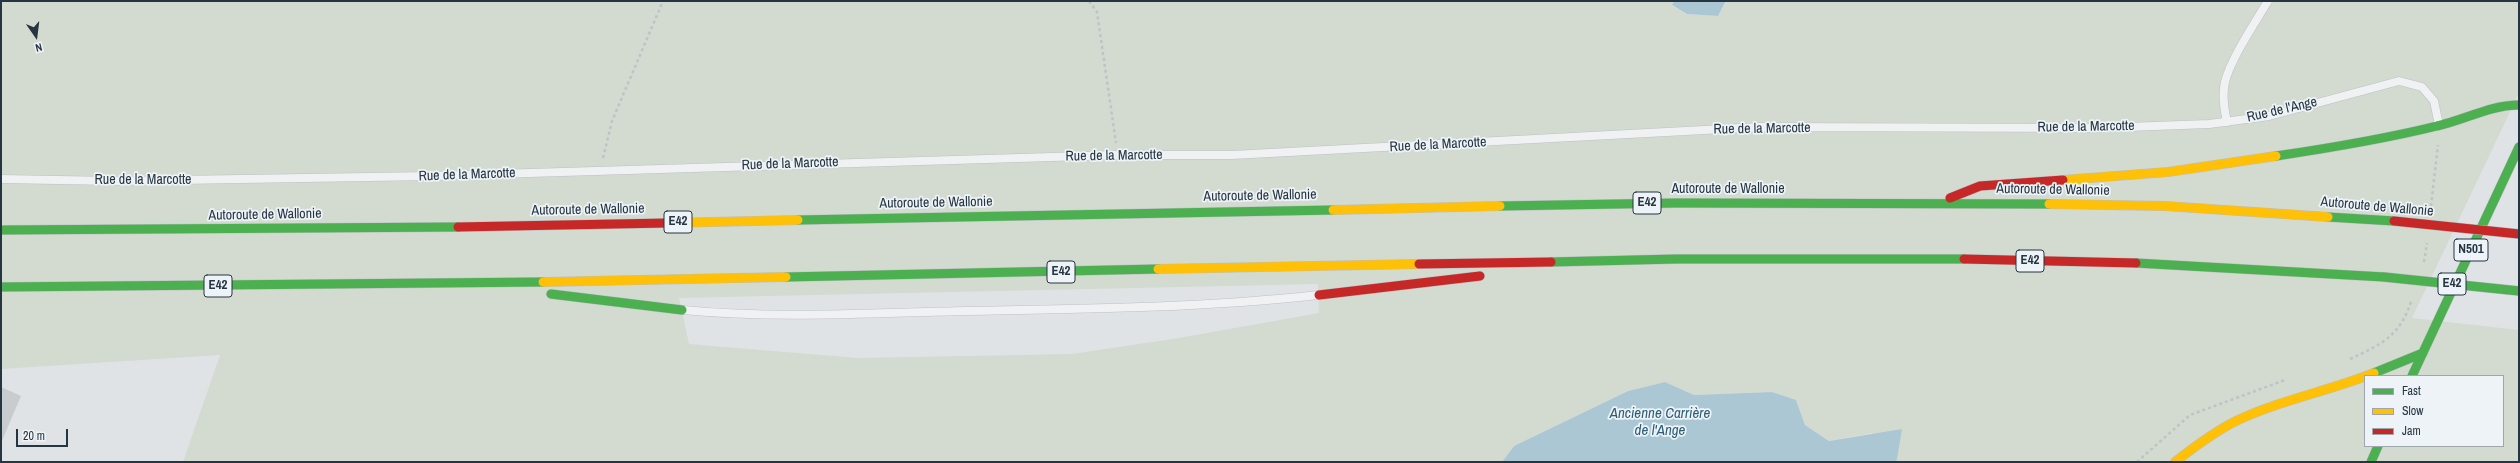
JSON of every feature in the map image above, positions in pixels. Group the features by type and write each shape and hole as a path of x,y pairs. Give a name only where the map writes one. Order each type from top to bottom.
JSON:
{"main road":[{"path":"1939,202 1980,186 2095,179 2212,166 2354,144 2439,126 2502,105 2519,105"},
{"name":"N501","path":"2412,375 2519,147"},
{"name":"Autoroute de Wallonie","path":"1,230 444,227 1676,203 1939,202 2165,206 2394,221 2519,234"},
{"name":"E42","path":"1,287 435,284 1554,263 1676,259 1944,259 2164,264 2384,277 2519,291"},
{"path":"1319,295 1496,274 1554,263"},
{"path":"435,284 539,293 682,310"},
{"path":"2367,375 2423,353"},
{"path":"2174,462 2196,443 2238,418 2286,400 2347,383 2364,376"},
{"path":"2370,462 2378,447"}],"lane":[{"name":"Rue de l'Ange","path":"2268,1 2246,37 2225,82 2224,106 2227,122 2269,116 2399,81 2422,87 2434,101 2439,126"},
{"name":"Rue de la Marcotte","path":"1,179 114,181 432,176 1117,155 1232,155 1761,127 2099,128 2227,122"},
{"path":"682,310 725,314 817,314 1191,307 1319,295"}],"path":[{"path":"599,170 612,121 663,1"},
{"path":"1089,1 1097,12 1117,155"},
{"path":"2431,208 2439,126"},
{"path":"2422,268 2427,238"},
{"path":"2345,362 2386,342 2406,318 2413,297"},
{"path":"2137,462 2190,416 2269,384 2290,378"}],"shaded area":[{"path":"1,1 1674,1 1672,6 1687,14 1718,16 1727,1 2519,1 2519,93 2412,318 2519,330 2519,462 1896,462 1897,459 1872,433 1829,441 1805,425 1796,400 1772,392 1694,395 1665,382 1628,391 1514,446 1502,462 183,462 220,355 1,369","holes":["1318,284 1319,313 1179,338 1072,354 858,358 689,344 679,298"]}],"water":[{"path":"1674,1 1726,1 1718,16 1687,14 1672,5"},
{"name":"Ancienne Carrière de l'Ange","path":"1665,382 1694,395 1772,392 1796,400 1805,425 1829,441 1902,429 1896,462 1502,462 1514,446 1628,391"}],"building":[{"path":"1,387 21,396 1,443"}],"traffic: fast":[{"path":"2276,156 2397,135 2447,123 2498,107 2519,105"},
{"path":"2412,375 2519,147"},
{"path":"1500,206 1676,203 2049,204"},
{"path":"798,220 1333,210"},
{"path":"2328,217 2394,221"},
{"path":"1,230 458,227"},
{"path":"1551,262 1676,259 1964,259"},
{"path":"2136,263 2384,277"},
{"path":"786,277 1158,269"},
{"path":"2384,277 2519,291"},
{"path":"1,287 543,282"},
{"path":"551,294 682,310"},
{"path":"2374,373 2423,353"},
{"path":"2371,462 2378,447"}],"traffic: slow":[{"path":"2063,180 2168,172 2276,156"},
{"path":"2049,204 2165,206 2328,217"},
{"path":"1333,210 1500,206"},
{"path":"667,223 798,220"},
{"path":"1158,269 1419,264"},
{"path":"543,282 786,277"},
{"path":"2368,375 2374,373"},
{"path":"2175,462 2204,440 2236,421 2287,401 2364,377"}],"traffic: jam":[{"path":"1950,198 1980,186 2063,180"},
{"path":"2394,221 2519,234"},
{"path":"458,227 667,223"},
{"path":"1964,259 2136,263"},
{"path":"1419,264 1551,262"},
{"path":"1319,295 1480,276"}]}
